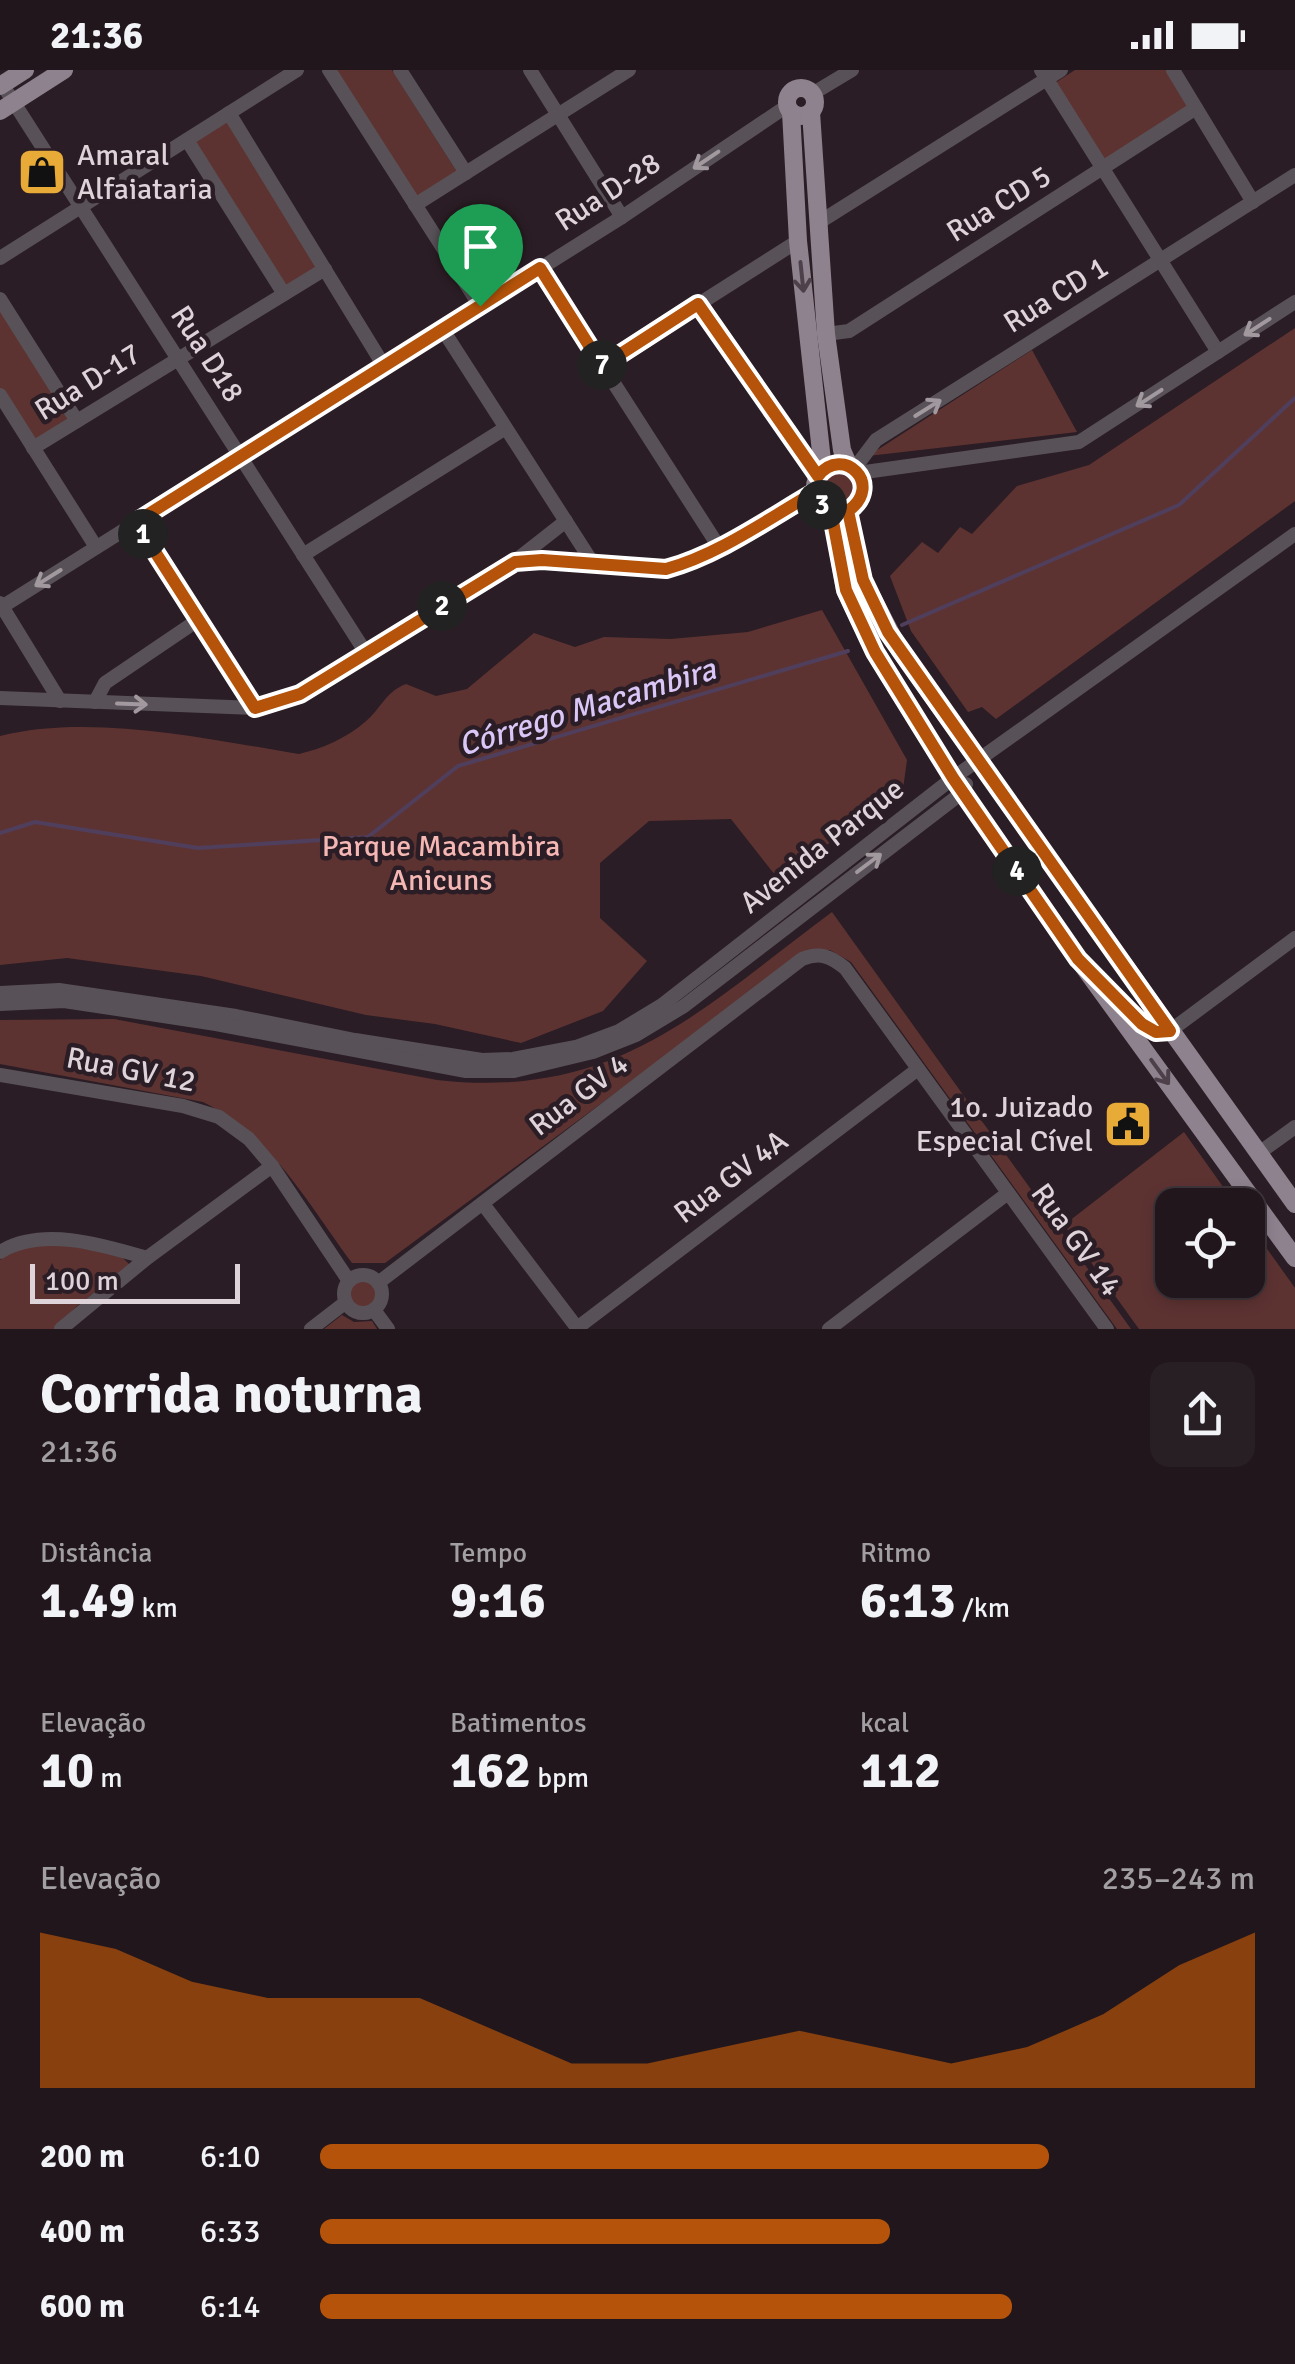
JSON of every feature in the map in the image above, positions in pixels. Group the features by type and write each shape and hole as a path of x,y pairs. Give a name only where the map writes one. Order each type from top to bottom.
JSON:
{"main road":[{"path":"1,85 24,70"},
{"path":"7,106 64,70"},
{"path":"787,70 800,97 842,450 863,484 857,505 839,511 823,507 819,480 798,241 800,97"},
{"path":"819,480 840,464 854,470"},
{"path":"839,511 863,580 888,632 976,762 1295,1204"},
{"path":"839,511 846,590 875,652 958,785 1078,959 1295,1258"},
{"path":"1078,959 1142,1024 1156,1032 1170,1031"}],"street":[{"path":"0,258 297,70"},
{"path":"330,70 480,306"},
{"path":"400,70 466,173"},
{"path":"530,70 622,217"},
{"path":"415,204 629,70"},
{"name":"Rua D-28","path":"1,606 622,217 800,97 852,70"},
{"path":"818,223 1044,74 1061,70"},
{"path":"1173,70 1253,202"},
{"path":"1044,74 1218,352"},
{"name":"Rua D18","path":"1,85 7,106 80,207 366,652"},
{"name":"Rua CD 5","path":"826,334 849,331 1196,108"},
{"path":"230,113 384,366"},
{"path":"187,140 284,294"},
{"name":"Rua CD 1","path":"854,470 876,440 1295,175"},
{"path":"602,366 798,241"},
{"path":"540,268 719,547"},
{"name":"Rua D-17","path":"34,448 325,269"},
{"path":"0,299 77,422"},
{"path":"854,470 1079,442 1295,302"},
{"path":"515,562 542,560 666,569 719,547 819,480 698,304"},
{"path":"442,330 594,564"},
{"path":"0,396 96,548"},
{"path":"304,555 504,428"},
{"path":"136,522 255,708"},
{"path":"0,698 255,708 300,694 515,562 566,522"},
{"path":"976,762 1295,534"},
{"path":"1,606 60,700"},
{"path":"95,702 105,683 198,620"},
{"name":"Avenida Parque","path":"0,1004 64,1000 466,1071 514,1071 554,1064 636,1036 684,1006 958,785 976,762"},
{"name":"Avenida Parque","path":"0,993 59,990 236,1016 482,1060 514,1059 576,1047 618,1031 662,1005 958,785"},
{"path":"1170,1031 1295,938"},
{"name":"Rua GV 14","path":"816,954 832,957 845,968 1103,1324"},
{"name":"Rua GV 4","path":"378,1283 802,959 816,954"},
{"name":"Rua GV 4A","path":"578,1329 918,1069"},
{"name":"Rua GV 12","path":"0,1075 183,1106 219,1117 249,1139 272,1166 350,1281"},
{"path":"1259,1153 1295,1127"},
{"path":"62,1329 148,1258 272,1166"},
{"path":"829,1329 1008,1193"},
{"path":"483,1204 578,1329"},
{"path":"0,1252 16,1242 64,1240 148,1258"},
{"path":"364,1276 378,1283 382,1295 374,1310 358,1312 346,1302 345,1290 350,1281 364,1276"},
{"path":"311,1329 346,1302"},
{"path":"374,1310 388,1329"},
{"path":"1086,1329 1103,1324"}],"green space":[{"path":"334,70 392,70 457,172 416,199"},
{"path":"1075,70 1168,70 1190,107 1104,164 1055,83"},
{"path":"230,117 320,267 283,290 191,141"},
{"path":"0,303 73,419 35,443 0,389"},
{"path":"1295,328 1295,501 996,719 982,707 968,712 911,631 890,576 922,542 938,553 960,527 972,534 1017,486 1089,465"},
{"path":"1032,350 1077,432 868,456"},
{"path":"838,471 850,476 855,488 850,500 838,505 826,500 821,488 826,476"},
{"name":"Parque Macambira Anicuns","path":"822,610 907,760 903,789 779,880 731,819 649,821 600,863 600,918 647,961 603,1011 521,1043 435,1024 366,1015 201,976 67,958 0,965 0,736 72,727 110,728 299,754 350,733 393,691 406,684 436,696 467,689 534,633 575,647 604,637 671,639 748,632"},
{"path":"832,912 1131,1329 1117,1329 851,962 830,950 809,950 385,1263 352,1263 268,1152 248,1132 203,1102 0,1064 0,1020 114,1019 437,1080 500,1083 556,1076 606,1062 652,1041 696,1014"},
{"path":"1184,1132 1224,1188 1155,1188 1155,1298 1265,1298 1265,1246 1295,1288 1295,1329 1139,1329 1064,1225"},
{"path":"63,1245 120,1255 130,1265 77,1306 55,1329 0,1329 0,1260 18,1246"},
{"path":"363,1281 372,1285 376,1294 372,1303 363,1307 354,1303 350,1294 354,1285"},
{"path":"342,1315 354,1322 372,1321 377,1329 324,1329"}],"waterway":[{"name":"Córrego Macambira","path":"902,625 1179,505 1295,398"},
{"name":"Córrego Macambira","path":"0,833 35,822 198,848 368,837 458,766 848,651"}],"place":[{"name":"Amaral Alfaiataria","path":"42,172"},
{"name":"1o. Juizado Especial Cível","path":"1128,1124"}],"route":[{"path":"540,268 602,366 698,304 818,476 840,464 858,473 862,495 848,511 863,580 888,632 976,762 1170,1031 1156,1032 1142,1024 1078,959 953,778 875,652 846,590 831,511 823,507 815,492 719,547 666,569 542,560 515,562 300,694 255,708 136,522 480,306 540,268"}]}
